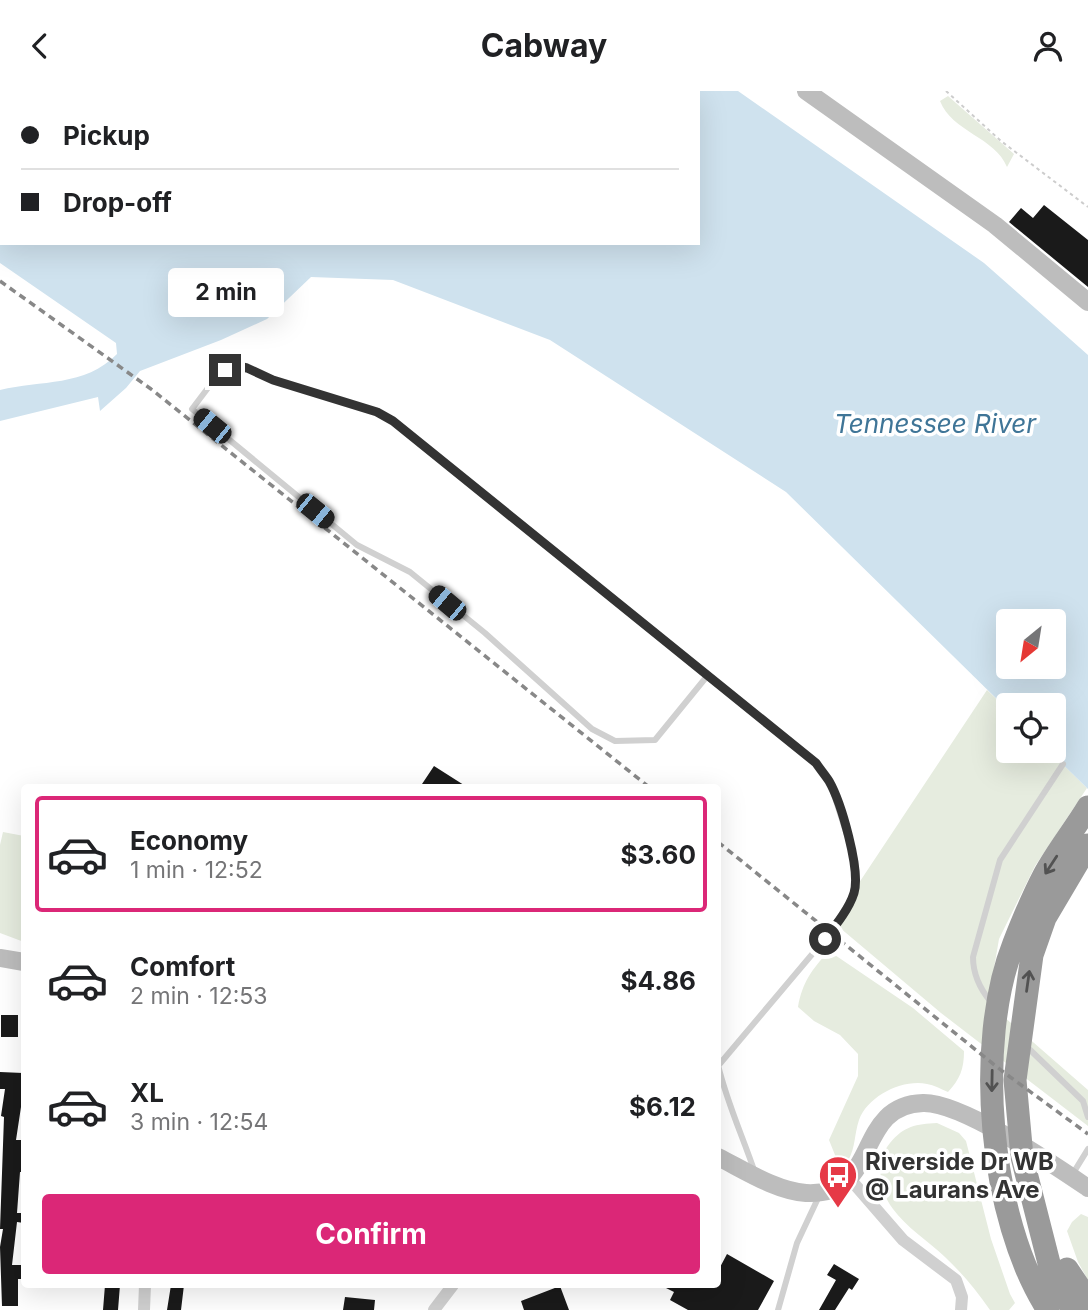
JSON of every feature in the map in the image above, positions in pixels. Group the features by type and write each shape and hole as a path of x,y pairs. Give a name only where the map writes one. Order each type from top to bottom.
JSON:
{"highway":[{"path":"1048,1310 1023,1259 1004,1195 997,1155 991,1085 997,1005 1013,945 1045,874 1088,807"},
{"path":"1073,1310 1050,1266 1037,1218 1022,1157 1016,1080 1032,955 1045,919 1088,845"},
{"path":"1004,1195 1001,1234 1007,1258 1028,1310"},
{"path":"1037,1218 1088,1300"}],"street":[{"path":"806,91 827,97 995,225 1088,302"},
{"path":"0,958 21,962"},
{"path":"721,1158 782,1188 804,1193 829,1191 850,1179 882,1121 904,1107 926,1103 949,1108 976,1119 1088,1188"},
{"path":"850,1179 903,1240 956,1280 962,1297 961,1310"},
{"path":"144,1310 145,1288"},
{"path":"433,1310 451,1288"}],"lane":[{"path":"708,675 655,740 615,741 592,729 485,633 410,572 357,545 192,409 214,380 234,365 377,412 402,429 708,675 816,763 830,782 855,860 857,879 854,894 830,933 721,1061"},
{"path":"1008,1023 983,993 973,971 973,957 1000,860 1063,764"},
{"path":"1016,1034 1032,1054 1083,1101 1088,1117"},
{"path":"721,1077 726,1098 756,1175"},
{"path":"1071,1177 1088,1149"},
{"path":"778,1310 797,1243 821,1192"}],"path":[{"path":"946,91 1001,141 1088,207"}],"shaded area":[{"path":"948,96 1014,154 1007,167 993,148 963,128 946,112 940,101"},
{"path":"987,690 996,699 996,763 1061,763 1087,788 1035,866 999,939 988,1003 1088,1090 1088,1126 941,1013 833,922"},
{"path":"3,832 21,835 21,941 0,933 0,845"},
{"path":"829,951 913,1008 964,1051 960,1073 948,1092 927,1084 907,1084 887,1091 870,1104 859,1120 848,1161 837,1160 829,1140 858,1076 858,1054 840,1035 814,1021 798,1007 809,977"},
{"path":"937,1123 959,1133 966,1141 991,1239 1015,1303 1009,1310 990,1310 957,1269 898,1216 888,1202 881,1176 885,1150 900,1133 911,1127"},
{"path":"1081,1214 1088,1217 1088,1280 1078,1262 1067,1231"}],"water":[{"name":"Tennessee River","path":"700,91 738,91 984,263 1088,355 1088,789 1061,763 1066,763 1066,693 996,693 996,698 786,492 550,340 393,280 311,277 267,319 140,371 126,388 100,411 98,397 0,421 0,390 77,377 104,365 117,354 116,343 0,263 0,245 700,245"}],"building":[{"path":"1044,205 1088,240 1088,287 1009,222 1021,208 1033,218"},
{"path":"434,766 462,784 422,784"},
{"path":"1,1015 18,1015 18,1037 1,1037"},
{"path":"0,1072 21,1073 21,1107 16,1140 21,1140 17,1213 21,1213 21,1223 17,1222 12,1265 21,1265 18,1306 2,1306 0,1247 3,1229 0,1229 4,1117 1,1116 5,1089 0,1089"},
{"path":"727,1254 774,1281 758,1310 688,1310 670,1300 674,1292 666,1288 721,1288 721,1265"},
{"path":"834,1264 859,1279 852,1290 849,1288 835,1310 819,1310 836,1280 827,1275"},
{"path":"105,1288 120,1288 118,1310 103,1310"},
{"path":"171,1288 184,1288 181,1310 167,1310"},
{"path":"561,1288 569,1310 524,1310 521,1301"},
{"path":"345,1297 375,1300 374,1310 343,1310"}],"railway":[{"path":"0,281 151,389 645,784"},
{"path":"721,844 1002,1071 1088,1134"}],"place":[{"name":"Riverside Dr WB @ Laurans Ave","path":"838,1209"}],"route":[{"path":"225,370 234,365 247,368 323,397 377,412 393,421 816,763 830,782 855,860 857,879 854,894 844,913 825,939"}]}
